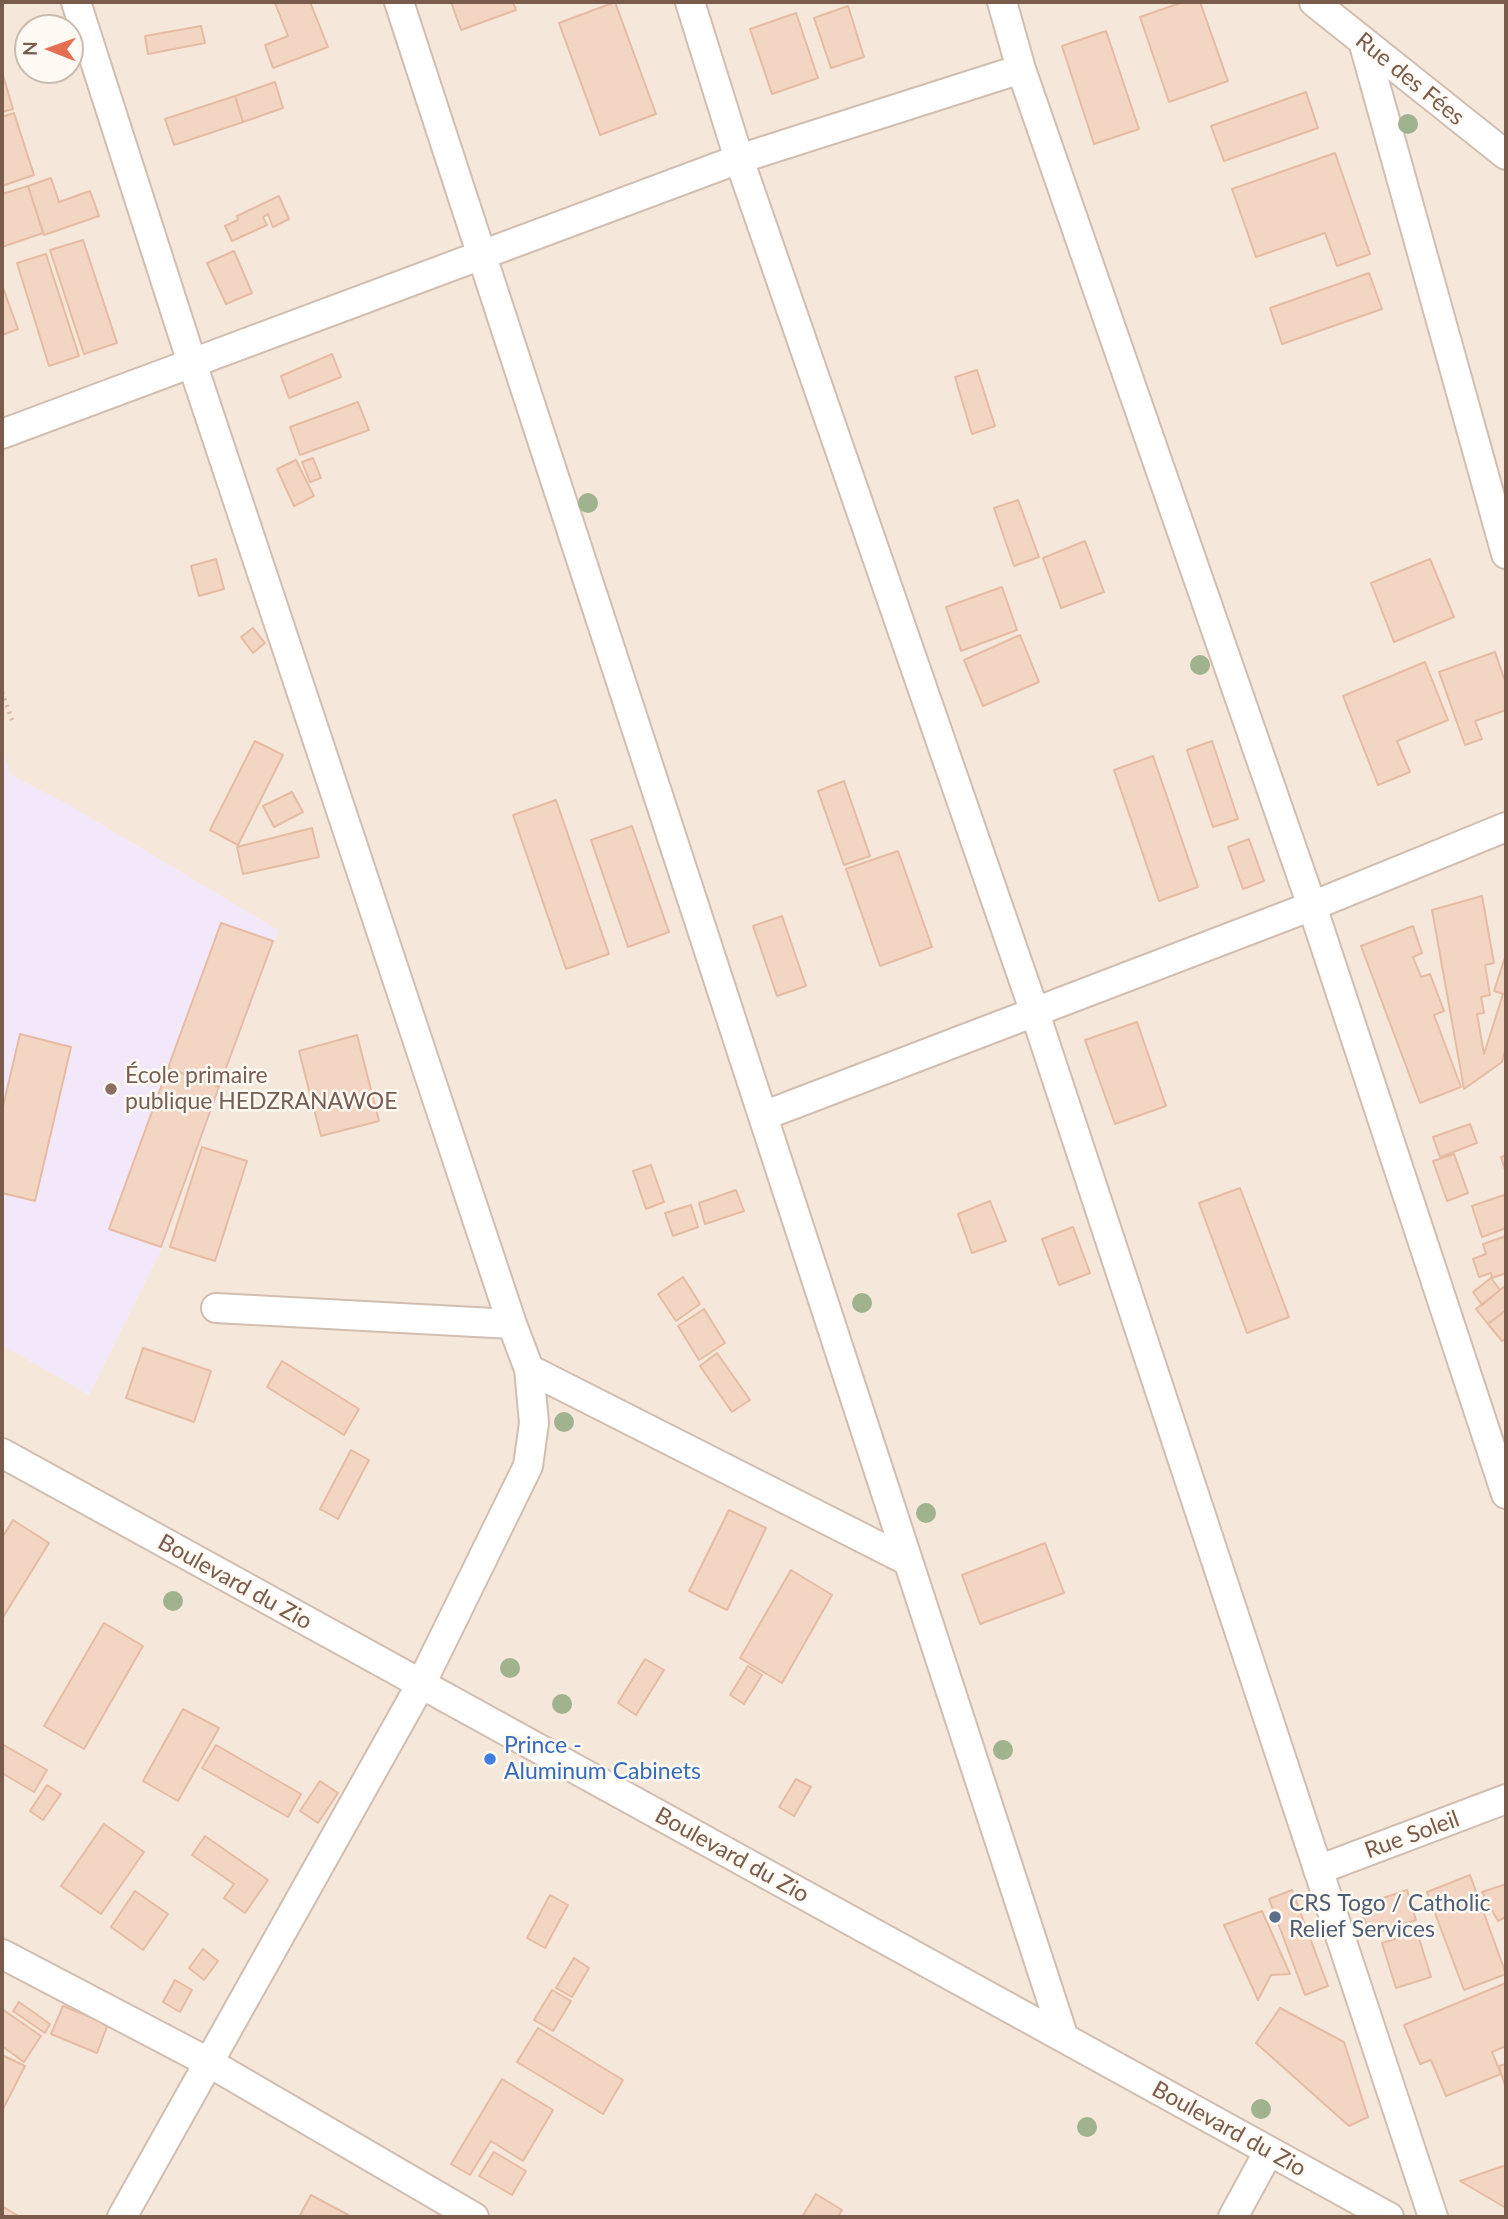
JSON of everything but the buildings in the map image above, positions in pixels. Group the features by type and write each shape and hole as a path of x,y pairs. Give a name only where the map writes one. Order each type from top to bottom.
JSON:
{"street":[{"path":"76,2 192,363 529,1369 534,1423 528,1466 421,1684 122,2217"},
{"path":"399,2 1064,2038"},
{"path":"690,2 739,159 1035,1013 1433,2217"},
{"path":"1002,2 1021,69 1312,906 1506,1494"},
{"name":"Rue des Fées","path":"1314,2 1506,155"},
{"path":"1363,41 1506,554"},
{"path":"2,434 739,159 1021,69"},
{"path":"763,1116 1312,906 1506,827"},
{"path":"216,1308 512,1324"},
{"path":"529,1369 908,1561"},
{"name":"Boulevard du Zio","path":"2,1453 1388,2217"},
{"name":"Rue Soleil","path":"1318,1870 1506,1800"},
{"path":"2,1954 208,2062 474,2217"},
{"path":"1233,2217 1269,2151"}],"path":[{"path":"2,691 12,720"}],"shaded area":[{"path":"2,2 1506,2 1506,2217 2,2217"},
{"name":"École primaire publique HEDZRANAWOE","path":"2,749 11,775 69,805 278,930 162,1248 89,1395 2,1345"}],"place":[{"name":"École primaire publique HEDZRANAWOE","path":"111,1089"},
{"name":"Prince - Aluminum Cabinets","path":"490,1759"},
{"name":"CRS Togo / Catholic Relief Services","path":"1275,1917"}]}
